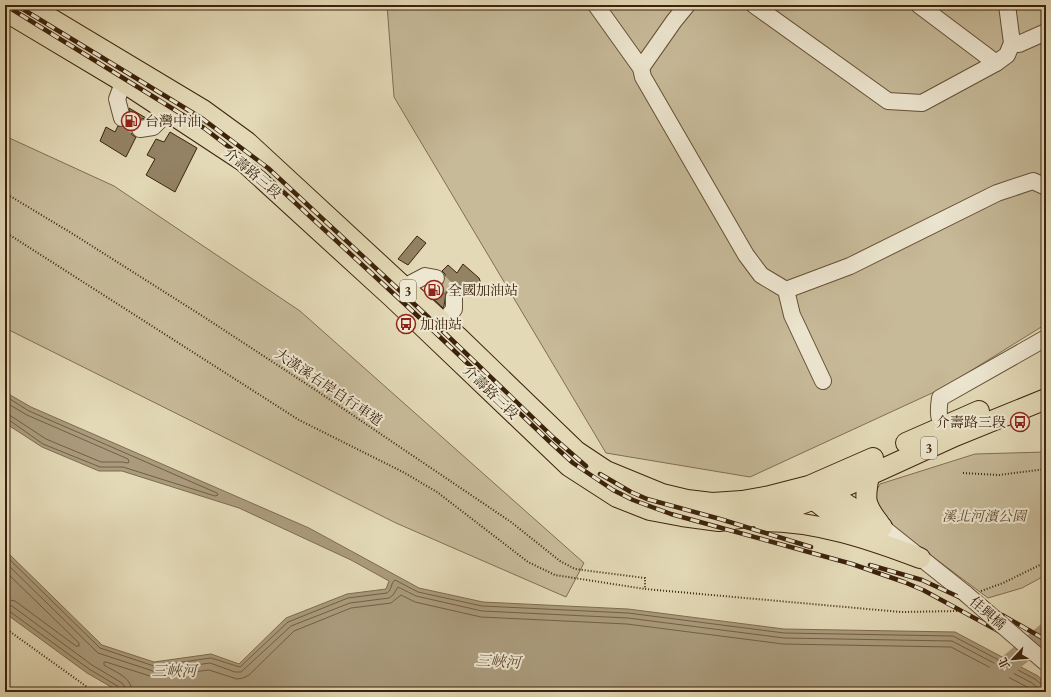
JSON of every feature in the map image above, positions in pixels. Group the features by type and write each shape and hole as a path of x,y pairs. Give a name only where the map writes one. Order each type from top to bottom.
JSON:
{"main road":[{"name":"介壽路三段","path":"28,5 203,110 393,298 569,466 617,496 650,510 682,516 719,520 760,516 790,508 870,460 949,431 1046,399"},
{"name":"介壽路三段","path":"5,11 168,112 242,149 443,323 576,452 606,471 662,494 687,500 712,503 742,501 770,496 817,493 869,475 949,431 1046,384"},
{"path":"869,475 865,497 870,512 883,536"},
{"path":"817,493 839,519 883,536 920,558"},
{"path":"719,520 776,521 849,534 883,536"}],"street":[{"path":"596,5 641,68 643,77 746,254 761,275 786,290 792,315 823,380"},
{"path":"641,68 687,5"},
{"path":"754,5 888,102 922,103 996,63 1007,55 1012,43 1007,5"},
{"path":"919,5 996,63"},
{"path":"1012,43 1018,44 1046,32"},
{"path":"122,118 117,99 123,83"},
{"path":"140,129 153,127 168,112"},
{"path":"786,290 850,266 997,193 1033,181 1046,187"},
{"path":"404,288 425,276 436,278"},
{"path":"443,323 454,309 454,297"},
{"path":"949,431 938,414 940,398 1046,338"},
{"name":"佳興橋","path":"920,558 973,593 1046,663"}],"path":[{"name":"大漢溪右岸自行車道","path":"5,193 158,288 314,389 510,522 560,561 575,569 645,578 645,589"},
{"path":"5,232 299,420 404,472 437,492 528,562 556,575 645,589 901,612 960,611"},
{"path":"964,473 999,475 1046,469"},
{"path":"973,593 1003,583 1046,562"},
{"path":"5,628 94,692"}],"green space":[{"path":"387,5 1046,5 1046,324 943,388 750,477 606,453 394,97"},
{"path":"5,136 114,186 300,311 584,563 566,597 396,523 5,328"},
{"name":"溪北河濱公園","path":"1046,452 1046,575 1022,588 988,598 881,518 871,500 880,484 975,454"}],"water":[{"name":"三峽河","path":"5,392 31,407 309,528 419,588 483,602 628,609 784,629 955,632 1038,676 1046,684 1046,692 120,692 87,673 5,613 5,550 102,645 154,662 211,654 239,664 286,618 347,594 386,589 389,581 351,560 239,508 122,471 99,471 42,447 5,423"}],"building":[{"path":"129,108 146,118 134,121 131,125 132,135 136,137 126,157 100,141 106,127 115,132 118,126 124,127 129,124 131,120"},
{"path":"170,132 197,148 175,192 146,175 155,159 147,155 156,139 164,142"},
{"path":"417,236 426,243 408,265 398,259"},
{"path":"463,264 479,278 482,286 480,294 467,283 460,290 454,288 450,289 446,293 443,308 425,291 429,286 439,287 443,284 445,274 442,271 448,265 457,273"}],"waterway":[{"path":"994,677 1046,633"}],"tunnel":[{"path":"122,118 140,129"},
{"path":"436,278 454,297"}],"railway":[{"path":"5,5 204,128 263,173 422,320 573,463 613,490 633,500 671,514 852,564 904,582 923,590 1046,657"},
{"path":"16,5 203,119 268,168 426,315 555,439 586,466"},
{"path":"600,474 631,492 647,499 720,519 811,547"},
{"path":"870,565 922,580 1002,615 1046,640"}],"place":[{"name":"台灣中油","path":"131,121"},
{"name":"全國加油站","path":"434,290"},
{"name":"加油站","path":"406,324"},
{"name":"介壽路三段","path":"1020,422"}]}
